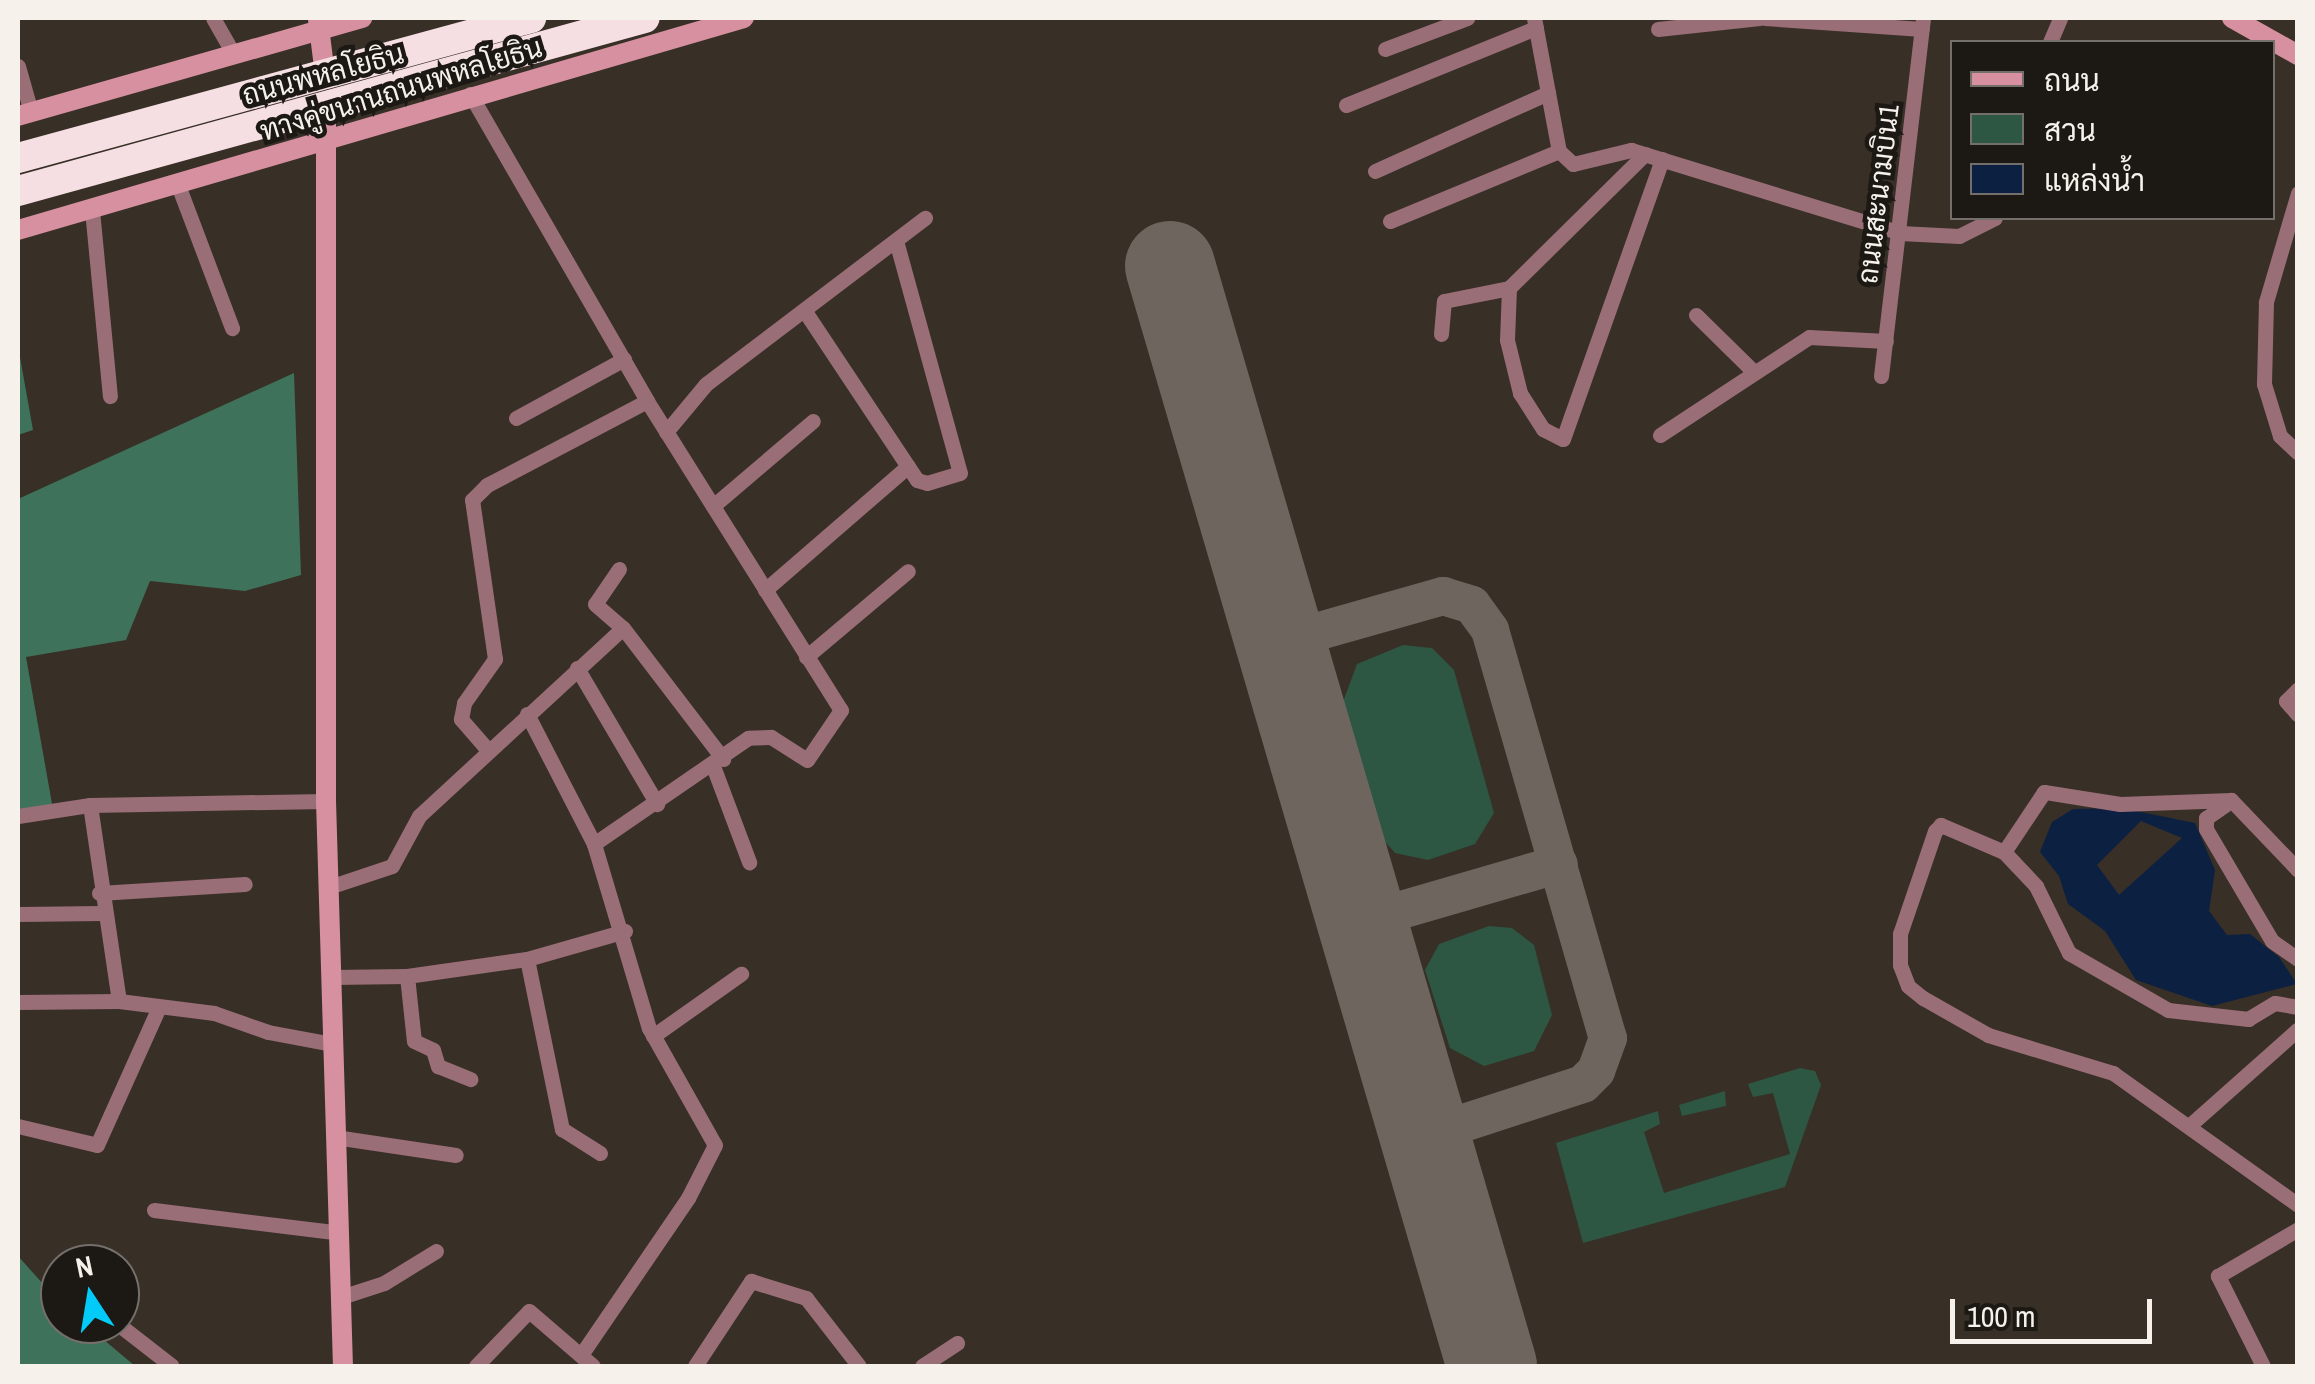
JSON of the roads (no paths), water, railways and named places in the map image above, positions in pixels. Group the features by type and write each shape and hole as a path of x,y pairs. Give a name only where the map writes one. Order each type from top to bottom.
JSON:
{"highway":[{"name":"ถนนพหลโยธิน","path":"18,158 531,18"},
{"name":"ถนนพหลโยธิน","path":"18,192 644,18"},
{"path":"325,75 326,107"}],"main road":[{"path":"24,114 318,24 362,18"},
{"name":"ทางคู่ขนานถนนพหลโยธิน","path":"18,230 327,144 470,94 744,18"},
{"path":"2232,18 2271,40"},
{"path":"318,24 325,75"},
{"path":"2275,42 2298,55"},
{"path":"326,107 326,800 343,1366"}],"street":[{"path":"216,18 233,53"},
{"path":"1385,49 1467,18"},
{"path":"1658,29 1717,27 1762,18 1923,23"},
{"path":"1346,105 1535,22 1558,151 1573,164 1631,150 1900,233 1959,236 1991,220"},
{"name":"ถนนสะนามบิน1","path":"1881,376 1923,23"},
{"path":"18,66 24,114"},
{"path":"1375,171 1548,93"},
{"path":"470,94 647,401 842,710 813,754 801,760 759,735 594,844"},
{"path":"1390,221 1558,151"},
{"path":"1440,334 1444,301 1508,288 1646,154"},
{"path":"1508,288 1507,340 1520,393 1536,421 1563,439 1662,159"},
{"path":"178,186 232,328"},
{"path":"2298,193 2290,244 2266,302 2264,384 2280,436 2298,453"},
{"path":"92,210 110,396"},
{"path":"666,432 706,384 925,218"},
{"path":"804,310 922,484 956,475 961,467 896,241"},
{"path":"1696,315 1753,371"},
{"path":"1660,435 1753,371 1820,333 1886,341"},
{"path":"516,418 624,359"},
{"path":"487,749 461,719 495,659 472,500 487,485 647,401"},
{"path":"712,506 813,421"},
{"path":"765,590 908,466"},
{"path":"619,569 593,600 623,628 718,762 749,862"},
{"path":"806,656 908,571"},
{"path":"328,887 392,866 420,816 487,749 623,628"},
{"path":"577,668 657,804"},
{"path":"2298,690 2286,701 2298,715"},
{"path":"527,714 594,844 625,931 653,1036 715,1145 688,1198 581,1354"},
{"path":"2004,852 2044,792 2120,804 2231,800 2298,870"},
{"path":"18,816 90,805 326,800"},
{"path":"2231,800 2206,818 2206,829 2272,941 2298,959"},
{"path":"90,805 99,893 119,1001"},
{"path":"2298,1007 2276,1003 2248,1019 2168,1010 2069,953 2036,886 2004,852 1942,825 1935,831 1900,934 1908,986 1988,1035 2114,1072 2298,1205"},
{"path":"99,893 245,884"},
{"path":"18,914 102,912"},
{"path":"332,976 407,976 526,959 625,931"},
{"path":"526,959 562,1129 600,1154"},
{"path":"653,1036 741,974"},
{"path":"407,976 414,1040 433,1050 438,1066 471,1078"},
{"path":"18,1002 119,1001 214,1013 268,1032 333,1044"},
{"path":"18,1126 97,1144 159,1006"},
{"path":"2190,1126 2298,1029"},
{"path":"336,1138 456,1155"},
{"path":"154,1210 340,1233"},
{"path":"2264,1366 2218,1276 2298,1229"},
{"path":"341,1297 384,1283 436,1251"},
{"path":"695,1366 751,1282 806,1298 859,1366"},
{"path":"476,1366 530,1311 594,1366"},
{"path":"140,1341 172,1366"},
{"path":"922,1366 957,1343"}],"water":[{"path":"2121,808 2195,823 2215,870 2209,911 2227,935 2250,934 2279,957 2297,984 2212,1006 2136,980 2105,931 2068,904 2059,876 2040,852 2052,822 2073,809","holes":["2141,821 2182,838 2119,895 2097,865"]}]}
